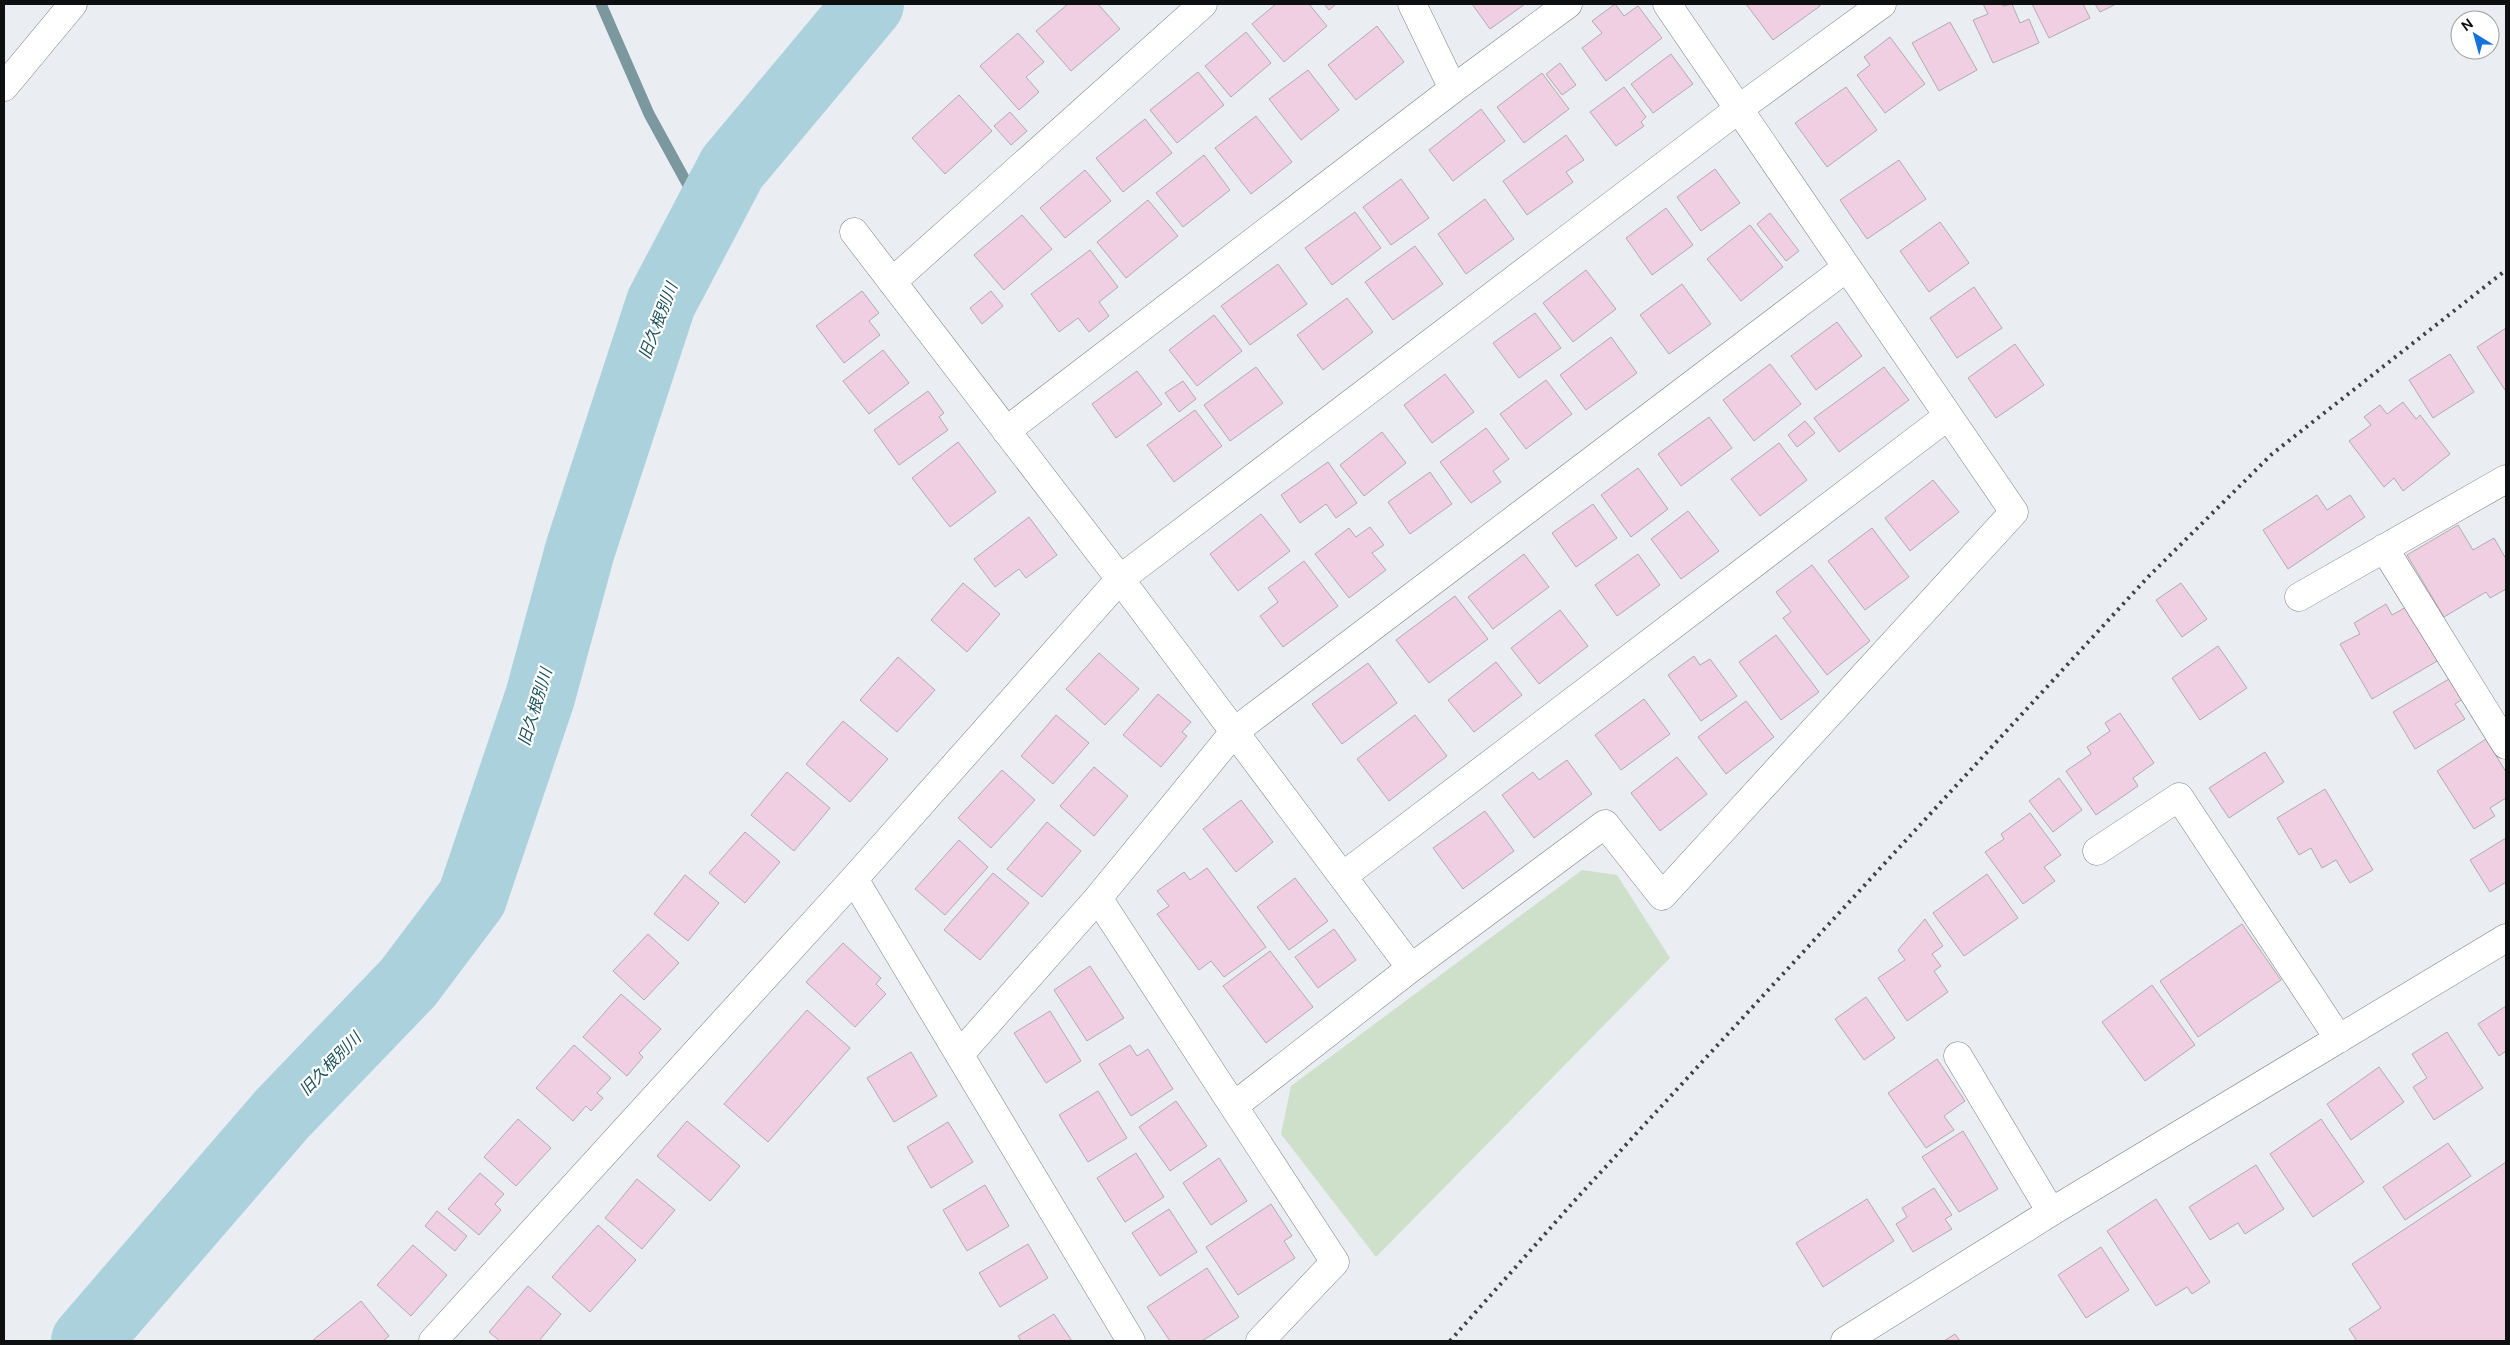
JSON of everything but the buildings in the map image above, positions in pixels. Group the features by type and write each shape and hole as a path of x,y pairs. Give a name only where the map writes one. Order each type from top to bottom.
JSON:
{"street":[{"path":"4,87 74,4"},
{"path":"892,282 1203,4"},
{"path":"1412,4 1453,89"},
{"path":"1006,431 1453,89 1568,4"},
{"path":"1235,1105 1411,968 1605,824 1662,896 2014,512 1846,268 1740,108 1667,4"},
{"path":"433,1341 854,879 1120,579 1740,108 1882,4"},
{"path":"854,232 1120,579 1411,968"},
{"path":"960,1054 1098,898 1235,731 1846,268"},
{"path":"1343,876 1948,416"},
{"path":"2299,597 2506,479"},
{"path":"2384,548 2506,745"},
{"path":"2097,851 2179,798 2339,1039"},
{"path":"854,879 1131,1341"},
{"path":"1098,898 1336,1262 1260,1341"},
{"path":"1846,1341 2051,1212 2506,938"},
{"path":"1958,1056 2051,1212"}],"green space":[{"path":"1582,870 1617,875 1670,958 1376,1257 1281,1134 1291,1086"}],"waterway":[{"path":"601,4 649,114 706,218"},
{"name":"旧久根別川","path":"86,1341 282,1114 408,983 472,898 540,697 580,550 661,303 732,168 869,4"}],"railway":[{"path":"1450,1341 1577,1198 2148,577 2272,454 2506,270"}]}
